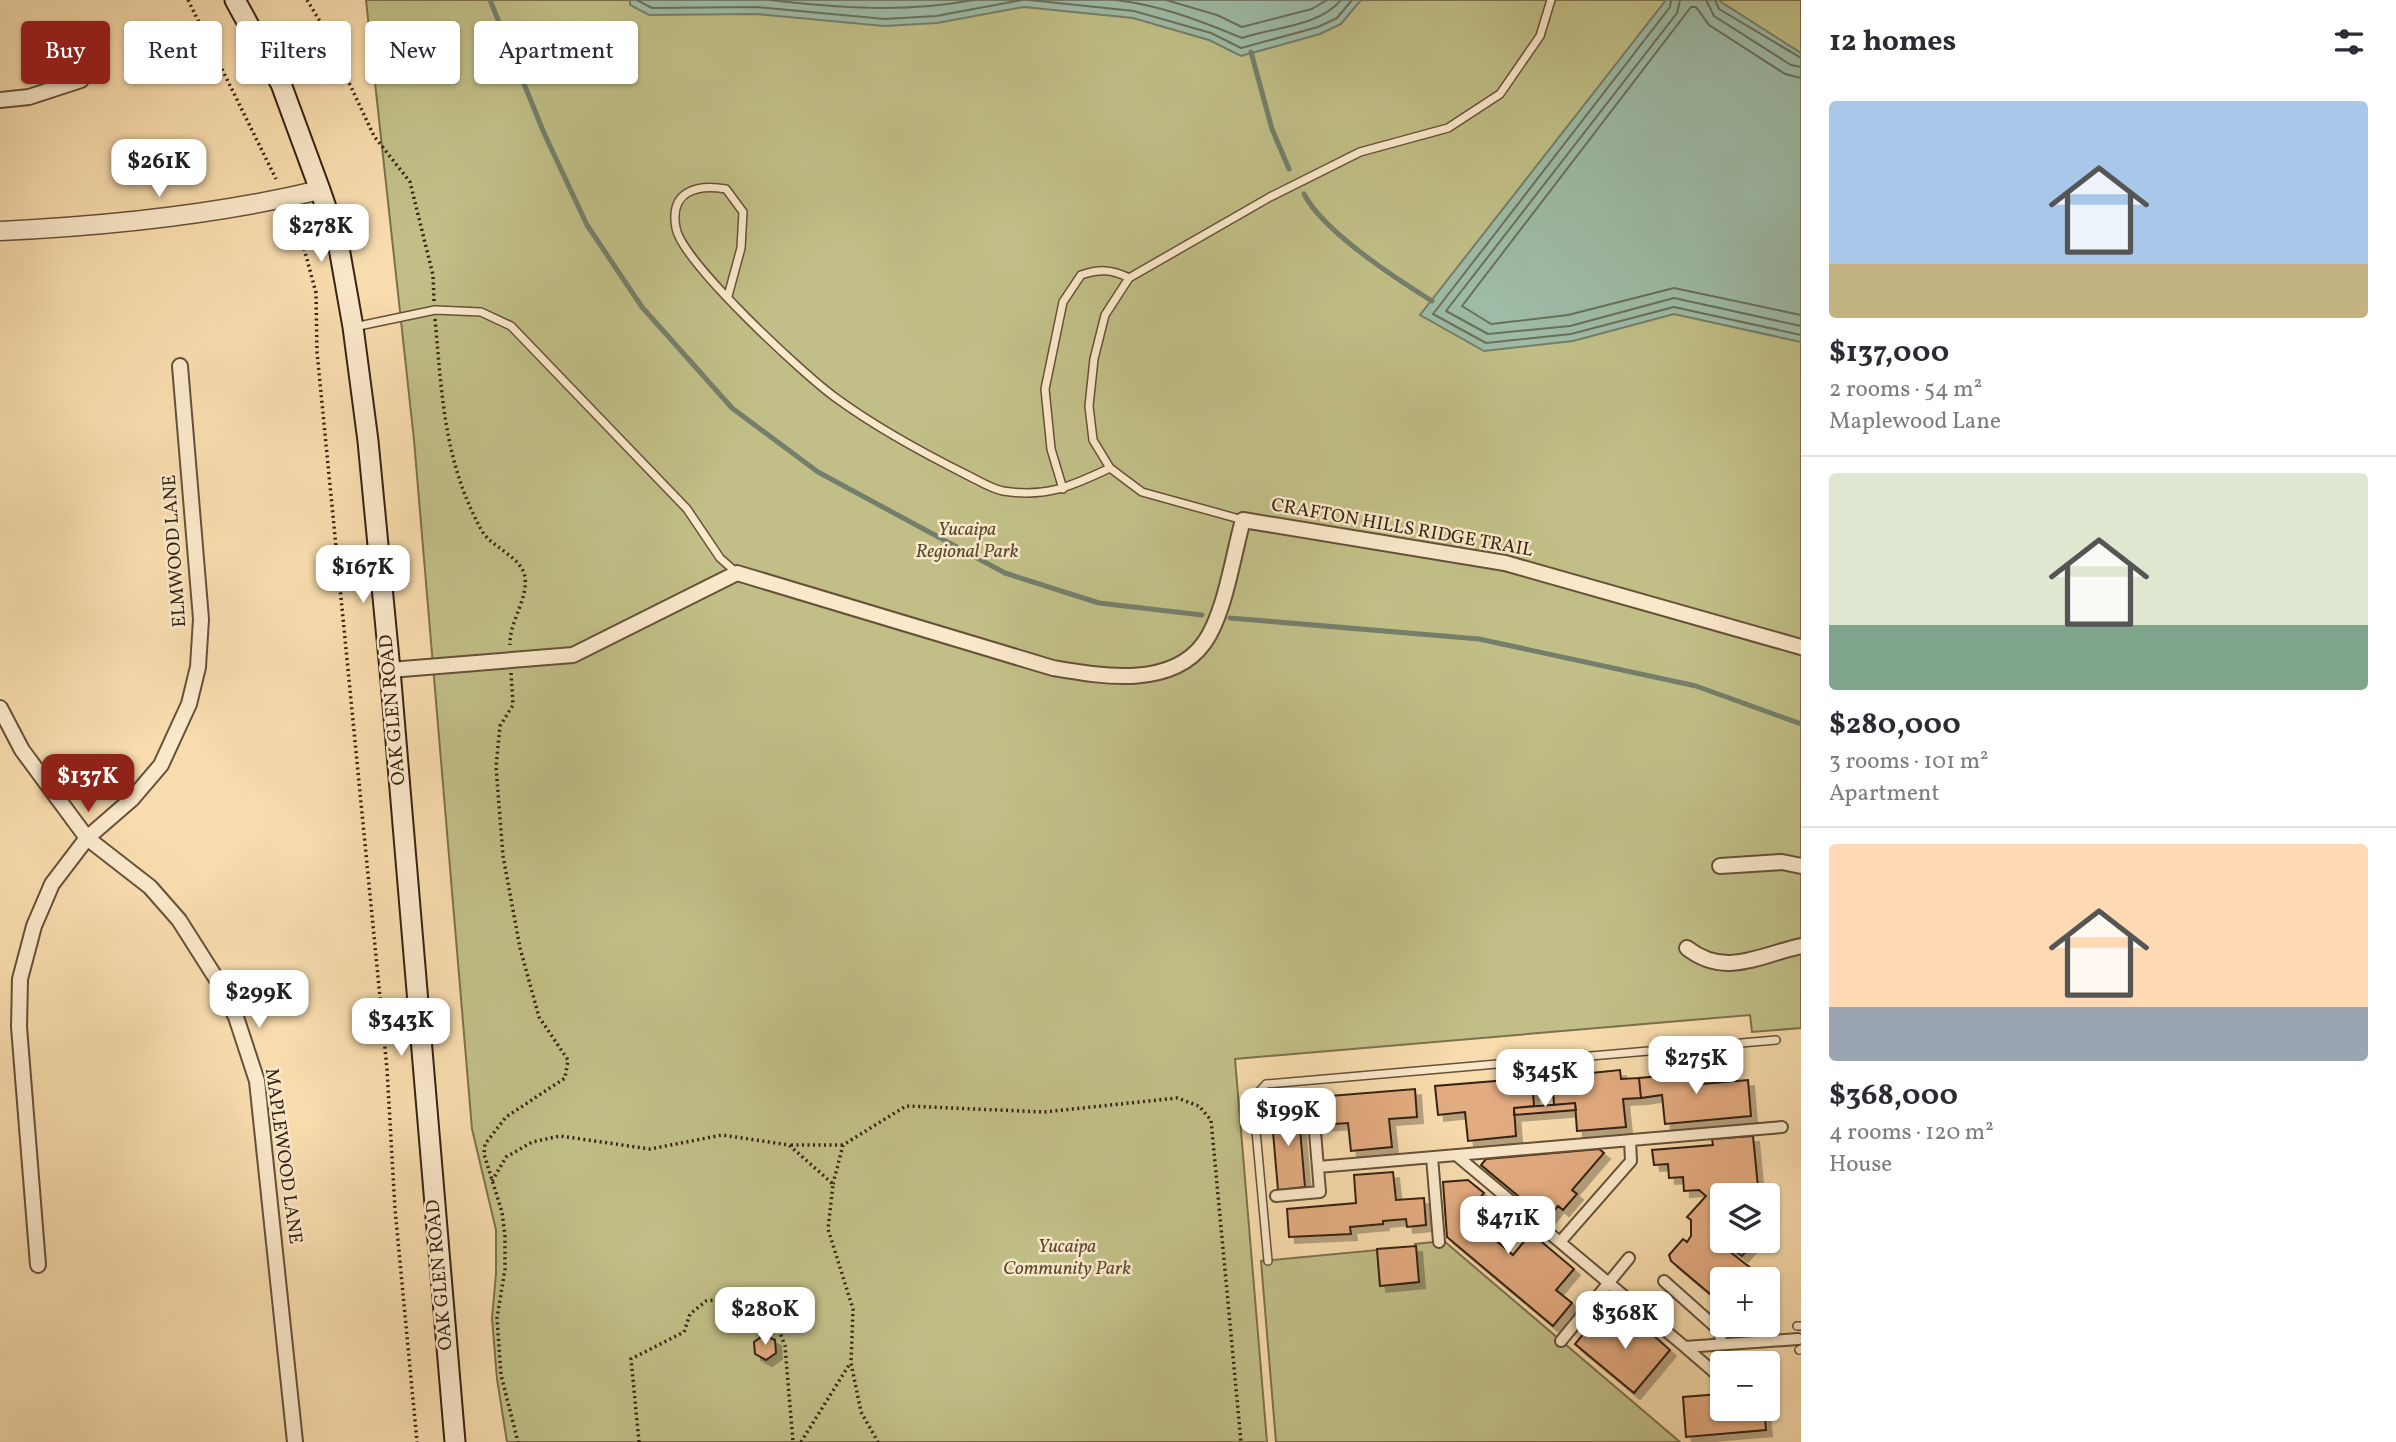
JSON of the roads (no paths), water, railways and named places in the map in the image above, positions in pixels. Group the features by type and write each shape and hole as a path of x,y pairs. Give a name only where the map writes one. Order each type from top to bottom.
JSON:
{"main road":[{"name":"OAK GLEN ROAD","path":"235,0 281,84 320,190 338,242 353,327 368,441 390,670 456,1442"}],"street":[{"path":"0,100 29,97 69,84"},
{"path":"0,231 158,219 261,205 320,190"},
{"name":"ELMWOOD LANE","path":"38,1265 19,1027 20,979 34,926 52,884 87,838 132,799 161,765 189,704 198,667 201,619 180,366"},
{"name":"CRAFTON HILLS RIDGE TRAIL","path":"737,573 1053,668 1105,677 1148,674 1182,663 1204,643 1218,612 1243,520 1505,563 1801,647"},
{"path":"390,670 573,655 737,573"},
{"name":"MAPLEWOOD LANE","path":"0,708 22,750 87,838 150,887 179,920 219,983 248,1049 257,1081 267,1152 295,1442"},
{"path":"1720,866 1782,862 1801,866"},
{"path":"1687,948 1705,960 1734,965 1801,946"},
{"path":"1276,1196 1320,1192 1312,1096"},
{"path":"1318,1167 1782,1127"},
{"path":"1560,1242 1631,1161 1630,1140"},
{"path":"1456,1155 1710,1369"},
{"path":"1432,1157 1439,1242"},
{"path":"1561,1340 1629,1258"},
{"path":"1664,1281 1720,1331 1721,1344"},
{"path":"1685,1347 1721,1344 1799,1346"}],"lane":[{"path":"1243,520 1142,492 1110,468 1093,440 1089,406 1094,359 1105,316 1129,278 1270,197 1360,152 1448,128 1500,94 1540,37 1551,0"},
{"path":"728,296 741,248 743,212 726,189 703,185 685,194 676,210 676,230 688,252 708,278 786,354 835,397 919,451 1001,491 1063,489 1110,468"},
{"path":"1063,489 1051,449 1045,389 1063,302 1081,275 1098,270 1118,272 1129,278"},
{"path":"353,327 435,310 481,312 511,326 687,509 720,558 737,573"},
{"path":"1268,1261 1254,1109 1258,1090 1266,1084 1776,1040"}],"water":[{"path":"630,0 1361,0 1341,24 1320,34 1241,56 1209,40 1133,18 1024,7 937,23 884,26 756,14 649,15 630,5"},
{"path":"1666,0 1718,0 1801,53 1801,342 1674,314 1573,341 1484,351 1420,315"}],"waterway":[{"path":"490,0 544,133 587,225 642,307 732,408 818,472 1005,573 1099,603 1202,615"},
{"path":"1251,52 1272,129 1289,169"},
{"path":"1304,194 1313,208 1343,238 1380,267 1432,301"},
{"path":"1230,618 1479,639 1696,686 1801,724"}],"park label":[{"name":"Yucaipa Regional Park","path":"967,541"},
{"name":"Yucaipa Community Park","path":"1067,1258"}]}
